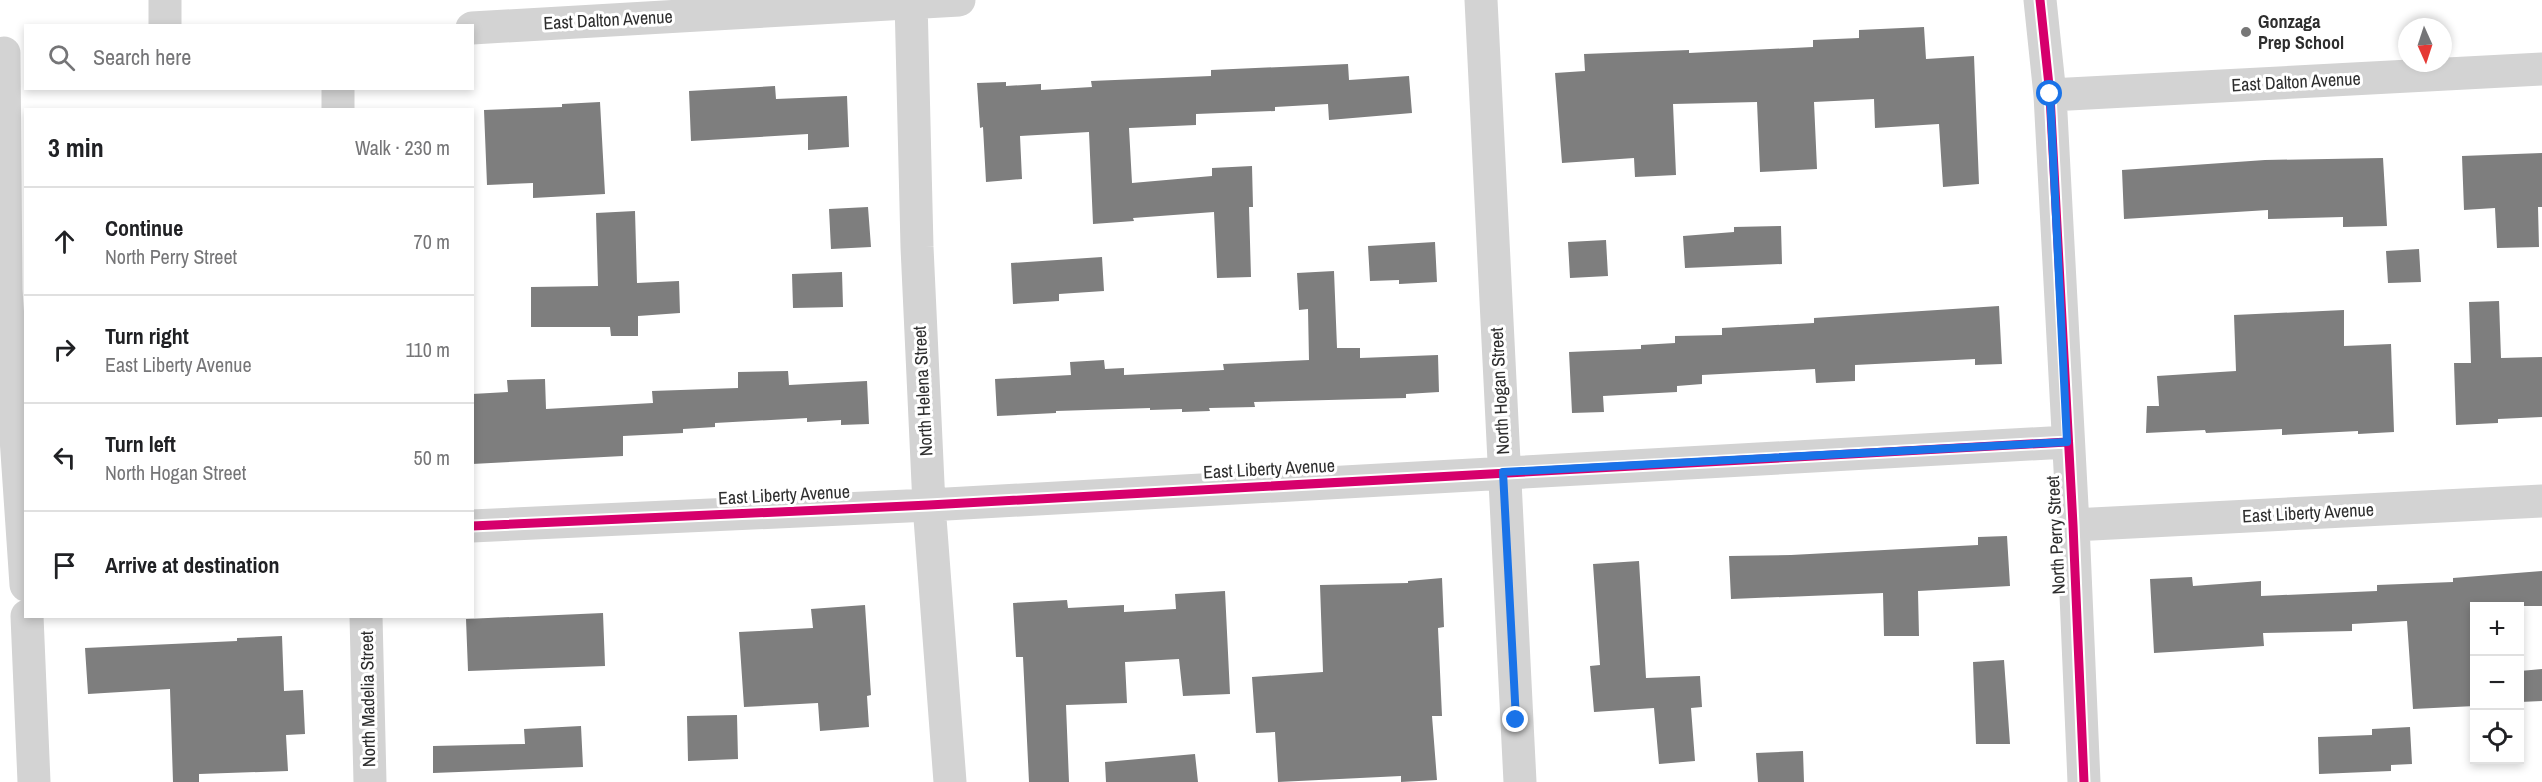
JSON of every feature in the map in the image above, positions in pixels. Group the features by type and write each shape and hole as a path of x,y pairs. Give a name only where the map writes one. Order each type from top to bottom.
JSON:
{"street":[{"path":"165,0 165,24"},
{"name":"East Dalton Avenue","path":"474,27 959,0"},
{"name":"North Hogan Street","path":"1481,0 1520,782"},
{"name":"North Perry Street","path":"2040,0 2050,94 2084,782"},
{"name":"North Helena Street","path":"911,1 916,247 928,505 950,782"},
{"path":"10,52 6,291 19,561"},
{"name":"East Dalton Avenue","path":"2050,94 2542,69"},
{"path":"338,90 338,108"},
{"name":"East Liberty Avenue","path":"474,526 928,505 2067,442"},
{"name":"East Liberty Avenue","path":"2073,525 2542,501"},
{"path":"27,618 34,782"},
{"name":"North Madelia Street","path":"366,618 370,782"}],"building":[{"path":"1924,27 1926,59 1974,56 1979,184 1943,187 1939,124 1875,128 1874,99 1814,102 1817,169 1760,172 1757,102 1673,104 1676,175 1635,177 1634,158 1562,163 1555,73 1585,71 1584,54 1689,50 1689,53 1813,47 1813,40 1859,38 1859,30"},
{"path":"1348,64 1349,80 1409,76 1412,113 1329,120 1328,104 1275,107 1275,111 1196,114 1196,125 1129,128 1132,183 1212,176 1212,168 1252,166 1253,207 1249,207 1251,277 1217,278 1214,212 1133,218 1134,221 1093,224 1089,132 1020,136 1022,179 986,182 983,127 980,128 977,83 1006,82 1006,86 1041,84 1041,90 1092,87 1091,81 1211,76 1211,70"},
{"path":"775,86 776,99 847,96 849,147 808,150 808,134 691,141 689,91"},
{"path":"600,102 605,194 533,198 533,183 487,185 484,110 562,107 562,104"},
{"path":"2542,153 2542,207 2538,207 2539,247 2497,248 2495,208 2464,210 2462,156"},
{"path":"2383,158 2387,226 2343,227 2343,217 2268,219 2268,210 2124,219 2122,170 2265,160"},
{"path":"868,207 871,247 831,249 829,209"},
{"path":"635,211 637,283 679,281 680,313 638,316 638,336 611,336 610,327 531,327 531,287 598,286 596,213"},
{"path":"1781,226 1782,264 1685,268 1683,236 1734,232 1734,227"},
{"path":"1606,240 1608,276 1570,278 1568,242"},
{"path":"1435,242 1437,282 1399,284 1399,280 1370,281 1368,246"},
{"path":"2419,249 2421,282 2388,283 2386,251"},
{"path":"1102,257 1104,291 1059,294 1059,301 1013,304 1011,263"},
{"path":"1334,271 1337,348 1360,348 1360,358 1438,355 1439,392 1406,394 1406,398 1254,402 1255,407 1209,408 1210,411 1182,412 1182,409 1150,410 1150,408 1056,411 1056,413 997,416 995,379 1071,375 1070,362 1104,360 1105,369 1124,368 1124,375 1224,370 1223,364 1309,360 1308,309 1299,310 1297,273"},
{"path":"842,272 843,307 793,308 792,274"},
{"path":"2499,301 2501,358 2542,357 2542,417 2498,419 2498,423 2456,425 2454,363 2471,363 2469,302"},
{"path":"1999,306 2002,364 1975,365 1975,359 1855,365 1855,381 1816,383 1815,369 1702,375 1702,384 1677,386 1677,392 1603,396 1604,412 1572,413 1569,352 1641,349 1641,345 1675,343 1675,336 1722,335 1722,328 1814,323 1814,318"},
{"path":"2344,310 2344,346 2391,344 2394,432 2358,434 2358,431 2282,435 2282,429 2146,433 2147,406 2159,406 2157,376 2236,371 2234,315"},
{"path":"788,371 789,385 867,381 869,424 841,425 841,420 807,422 807,418 715,423 715,427 683,429 683,433 623,436 623,456 474,464 474,394 508,392 507,380 545,379 546,409 653,403 652,391 738,388 738,372"},
{"path":"2007,536 2010,586 1918,591 1919,636 1884,636 1883,593 1731,599 1729,556 1978,545 1978,537"},
{"path":"1639,561 1646,678 1700,676 1702,707 1691,708 1695,761 1659,764 1654,708 1594,712 1590,666 1600,665 1593,564"},
{"path":"2542,571 2542,606 2524,606 2524,602 2470,602 2470,706 2413,709 2407,621 2352,624 2352,631 2263,633 2264,646 2154,653 2150,579 2192,577 2193,586 2261,581 2261,596 2377,591 2377,585 2453,582 2453,578"},
{"path":"1442,578 1444,627 1438,628 1442,716 1432,716 1437,780 1401,782 1401,776 1278,782 1275,732 1256,733 1252,677 1323,672 1320,585 1408,583 1408,581"},
{"path":"1225,591 1230,694 1183,696 1179,659 1125,662 1127,703 1066,705 1069,782 1029,782 1023,657 1016,657 1013,603 1067,600 1068,608 1124,605 1124,612 1176,609 1175,594"},
{"path":"865,605 871,695 867,696 869,727 820,731 818,703 744,707 739,632 813,628 811,609"},
{"path":"603,613 605,666 468,671 466,619"},
{"path":"282,636 284,691 303,690 305,734 286,735 288,771 199,774 199,782 173,782 170,689 88,694 85,648 237,641 237,638"},
{"path":"2004,660 2010,744 1976,744 1973,662"},
{"path":"2542,669 2542,701 2524,702 2524,671"},
{"path":"737,715 738,759 688,761 687,716"},
{"path":"581,726 583,767 433,773 433,746 525,744 524,729"},
{"path":"2410,727 2412,764 2391,765 2391,771 2319,774 2318,737 2372,735 2372,729"},
{"path":"1803,751 1804,782 1758,782 1756,753"},
{"path":"1195,754 1198,782 1106,782 1105,762"}],"cycle path":[{"path":"2040,0 2050,95 2084,782"},
{"path":"474,526 929,505 2067,442"}],"place":[{"name":"Gonzaga Prep School","path":"2246,32"}],"route":[{"path":"1516,720 1503,472 2067,442 2050,94"}]}
